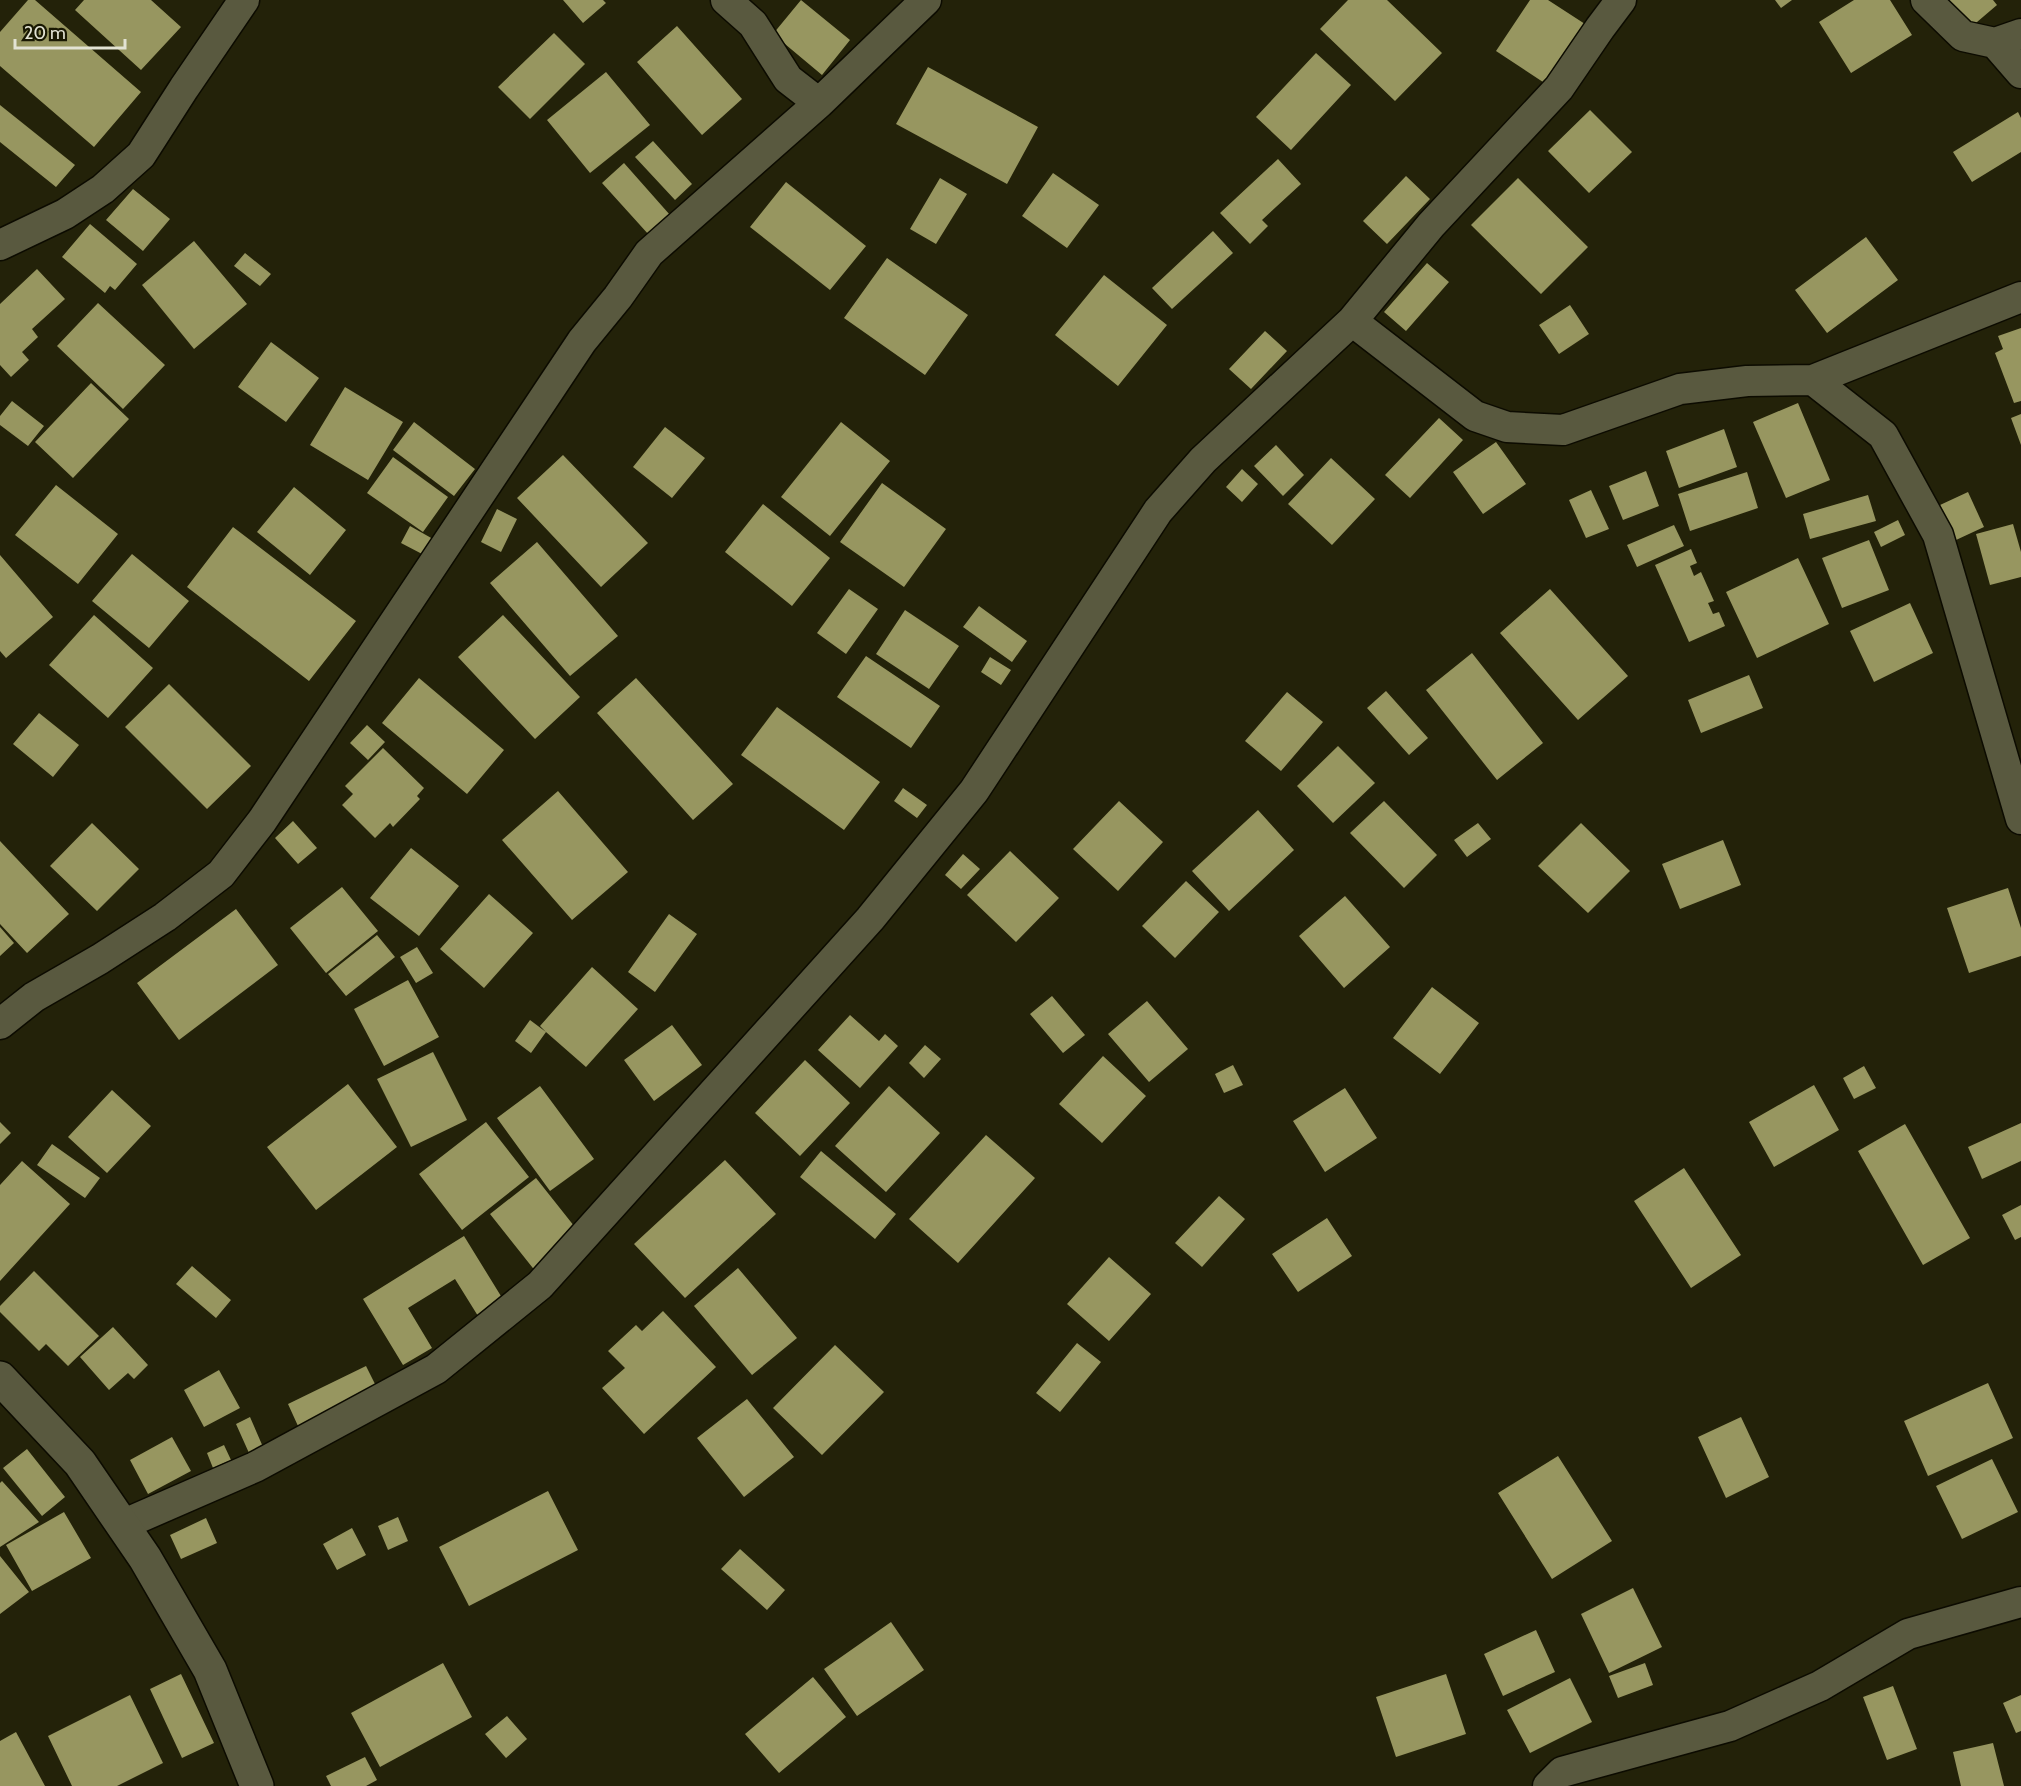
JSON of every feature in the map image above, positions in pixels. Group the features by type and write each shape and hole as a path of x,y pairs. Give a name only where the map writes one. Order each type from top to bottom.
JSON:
{"street":[{"path":"0,245 65,214 103,189 141,155 244,0"},
{"path":"726,0 753,24 788,80 819,104"},
{"path":"0,1024 34,997 100,959 165,917 220,874 262,821 582,341 649,254 819,104 926,0"},
{"path":"122,1525 255,1467 436,1369 540,1285 870,919 974,791 1158,511 1203,460 1352,321 1431,225 1559,88 1620,0"},
{"path":"1926,0 1963,36 2008,39 2021,73"},
{"path":"1352,321 1476,416 1507,428 1563,430 1680,389 1747,381 1813,380 2021,297"},
{"path":"1813,380 1883,435 1938,536 2021,819"},
{"path":"0,1378 80,1463 145,1558 210,1670 257,1786"},
{"path":"1548,1786 1562,1772 1730,1726 1820,1686 1908,1634 2021,1602"}],"building":[{"path":"28,0 35,0 141,92 94,147 0,66 0,32"},
{"path":"84,0 151,0 181,27 141,70 75,10"},
{"path":"563,0 603,0 606,3 583,23"},
{"path":"801,0 850,40 822,75 773,34"},
{"path":"1348,0 1387,0 1442,53 1395,101 1320,29"},
{"path":"1530,0 1548,0 1585,24 1546,84 1496,51"},
{"path":"1775,0 1792,0 1781,8"},
{"path":"1854,0 1890,0 1912,35 1851,73 1819,22"},
{"path":"1946,0 1993,0 1997,5 1970,28"},
{"path":"677,26 742,99 702,135 637,62"},
{"path":"554,33 585,64 530,119 498,87"},
{"path":"1316,53 1351,85 1291,150 1256,117"},
{"path":"928,67 1038,127 1007,184 896,124"},
{"path":"606,72 650,125 590,173 547,120"},
{"path":"0,105 75,165 56,187 0,142"},
{"path":"1590,110 1632,152 1589,193 1548,151"},
{"path":"2018,112 2021,118 2021,152 1972,182 1953,152"},
{"path":"653,141 692,184 675,200 635,157"},
{"path":"1278,159 1301,184 1262,220 1268,226 1250,244 1220,213"},
{"path":"624,163 670,215 649,235 602,183"},
{"path":"1053,173 1099,205 1067,248 1022,216"},
{"path":"1406,176 1430,199 1387,244 1363,221"},
{"path":"940,178 967,194 936,244 910,229"},
{"path":"1518,178 1588,247 1541,294 1471,225"},
{"path":"786,182 866,246 830,290 750,227"},
{"path":"133,189 170,219 143,251 106,220"},
{"path":"90,224 137,264 115,290 110,286 105,293 62,257"},
{"path":"1213,231 1233,253 1172,309 1152,288"},
{"path":"1866,237 1898,280 1827,333 1795,290"},
{"path":"194,241 247,304 194,349 142,285"},
{"path":"245,253 271,274 260,286 234,266"},
{"path":"887,258 968,315 925,375 844,318"},
{"path":"1427,263 1449,282 1406,331 1384,312"},
{"path":"37,269 65,299 32,329 38,337 22,352 29,360 11,377 0,365 0,304"},
{"path":"1104,275 1167,325 1118,386 1055,335"},
{"path":"98,303 165,365 123,409 57,346"},
{"path":"1570,305 1589,334 1559,354 1539,325"},
{"path":"2021,328 2021,401 2014,403 1995,353 2003,349 1998,336"},
{"path":"1265,331 1287,351 1251,389 1229,369"},
{"path":"271,342 319,378 286,422 238,387"},
{"path":"91,383 129,419 73,478 35,442"},
{"path":"345,387 403,422 368,480 310,445"},
{"path":"12,401 44,426 28,446 0,425 0,416"},
{"path":"1798,403 1830,480 1786,498 1753,422"},
{"path":"2021,414 2021,445 2011,418"},
{"path":"1439,418 1463,440 1410,498 1385,475"},
{"path":"414,422 475,469 454,496 393,450"},
{"path":"841,422 890,461 830,536 781,497"},
{"path":"665,427 705,458 672,498 633,467"},
{"path":"1724,429 1737,467 1679,488 1666,451"},
{"path":"1496,442 1526,484 1483,514 1453,472"},
{"path":"1276,445 1304,475 1283,496 1254,466"},
{"path":"563,455 648,543 601,587 517,498"},
{"path":"393,457 448,497 423,532 367,493"},
{"path":"1331,458 1375,499 1332,545 1288,504"},
{"path":"1242,469 1258,484 1242,502 1226,487"},
{"path":"1646,471 1659,506 1623,520 1609,486"},
{"path":"1747,472 1758,508 1690,531 1678,494"},
{"path":"882,483 946,529 904,587 840,542"},
{"path":"56,485 118,534 78,584 15,535"},
{"path":"294,487 346,530 310,575 257,532"},
{"path":"1591,490 1609,529 1586,538 1569,500"},
{"path":"1968,492 1984,527 1956,540 1940,505"},
{"path":"1868,495 1876,521 1810,539 1803,514"},
{"path":"763,504 830,558 792,606 725,552"},
{"path":"497,509 517,519 501,552 481,542"},
{"path":"1898,520 1905,535 1881,547 1874,532"},
{"path":"2013,524 2021,552 2021,577 1990,585 1976,534"},
{"path":"1674,525 1684,546 1637,567 1627,545"},
{"path":"410,526 433,539 424,555 401,543"},
{"path":"233,527 356,621 309,681 187,587"},
{"path":"1869,540 1889,590 1842,608 1822,558"},
{"path":"537,542 618,636 570,676 490,583"},
{"path":"1691,549 1697,563 1690,566 1694,576 1701,572 1714,601 1708,603 1713,614 1719,612 1725,626 1689,642 1655,565"},
{"path":"132,554 189,601 149,648 92,601"},
{"path":"0,555 53,617 6,658 0,651"},
{"path":"1798,558 1829,624 1757,658 1726,592"},
{"path":"849,589 878,609 846,654 817,633"},
{"path":"1550,589 1628,676 1578,720 1500,633"},
{"path":"1910,603 1933,653 1874,682 1850,631"},
{"path":"979,606 1027,641 1012,662 963,627"},
{"path":"905,610 959,646 929,689 876,654"},
{"path":"94,615 153,668 108,718 49,665"},
{"path":"503,615 580,697 535,739 458,657"},
{"path":"1472,653 1543,743 1497,780 1426,690"},
{"path":"866,656 940,706 911,748 837,697"},
{"path":"990,657 1011,670 1001,685 981,672"},
{"path":"1749,675 1763,708 1701,733 1688,700"},
{"path":"419,678 504,750 467,794 382,723"},
{"path":"636,678 733,784 693,820 597,713"},
{"path":"169,684 251,766 207,809 125,727"},
{"path":"1386,691 1428,738 1409,755 1367,708"},
{"path":"1287,692 1323,722 1281,771 1245,741"},
{"path":"777,707 880,782 844,830 741,755"},
{"path":"39,713 79,745 53,777 13,744"},
{"path":"367,725 385,742 368,760 350,743"},
{"path":"1338,746 1375,783 1333,823 1297,786"},
{"path":"383,748 424,788 417,796 420,799 393,827 390,823 375,838 342,805 353,794 345,786"},
{"path":"903,788 927,805 917,818 894,801"},
{"path":"558,791 628,872 572,920 502,840"},
{"path":"1119,801 1163,842 1118,891 1073,849"},
{"path":"1384,801 1437,855 1404,888 1350,833"},
{"path":"1258,810 1294,850 1229,911 1192,871"},
{"path":"293,821 317,848 298,864 275,838"},
{"path":"92,823 139,869 97,911 50,866"},
{"path":"1478,823 1491,839 1467,857 1454,840"},
{"path":"1581,823 1630,871 1588,913 1538,866"},
{"path":"1723,840 1741,885 1680,909 1662,864"},
{"path":"0,841 69,914 27,953 0,924"},
{"path":"411,848 459,886 419,936 370,898"},
{"path":"1010,851 1059,898 1016,942 967,895"},
{"path":"963,854 980,869 961,889 945,875"},
{"path":"1186,881 1219,912 1175,958 1142,926"},
{"path":"342,887 378,931 326,973 290,928"},
{"path":"2008,888 2021,928 2021,956 1969,973 1947,908"},
{"path":"489,894 533,933 484,988 440,949"},
{"path":"1345,896 1390,947 1344,988 1299,936"},
{"path":"236,909 278,965 179,1040 137,983"},
{"path":"669,914 697,934 655,992 628,972"},
{"path":"0,927 14,943 0,956"},
{"path":"377,935 395,957 346,996 328,974"},
{"path":"417,947 433,973 416,983 400,957"},
{"path":"592,967 638,1009 586,1067 540,1026"},
{"path":"408,980 439,1037 384,1066 354,1009"},
{"path":"1432,987 1479,1023 1440,1074 1393,1038"},
{"path":"1052,996 1085,1035 1063,1053 1030,1014"},
{"path":"1147,1001 1188,1049 1149,1082 1108,1034"},
{"path":"850,1015 879,1041 885,1034 898,1046 860,1088 818,1050"},
{"path":"530,1020 546,1032 531,1053 515,1041"},
{"path":"672,1025 702,1065 654,1101 624,1060"},
{"path":"925,1045 941,1059 924,1078 909,1063"},
{"path":"433,1052 467,1120 411,1147 377,1079"},
{"path":"1103,1056 1146,1096 1102,1143 1059,1104"},
{"path":"805,1060 850,1103 800,1156 755,1113"},
{"path":"1233,1065 1243,1085 1224,1093 1215,1074"},
{"path":"1864,1066 1876,1088 1854,1099 1843,1078"},
{"path":"348,1084 397,1147 316,1210 267,1147"},
{"path":"1814,1085 1839,1130 1774,1167 1749,1122"},
{"path":"540,1086 594,1159 550,1191 497,1118"},
{"path":"889,1086 940,1133 886,1192 835,1146"},
{"path":"1345,1088 1377,1138 1325,1172 1293,1121"},
{"path":"112,1090 151,1126 107,1173 68,1137"},
{"path":"0,1122 11,1133 0,1144"},
{"path":"486,1122 529,1177 462,1230 419,1174"},
{"path":"2021,1123 2021,1161 1982,1179 1968,1147"},
{"path":"1905,1124 1970,1238 1923,1265 1858,1151"},
{"path":"986,1135 1035,1178 958,1263 909,1219"},
{"path":"52,1144 100,1178 85,1198 37,1165"},
{"path":"821,1151 896,1214 875,1239 800,1177"},
{"path":"725,1160 776,1214 685,1298 634,1244"},
{"path":"22,1161 70,1204 0,1281 0,1185"},
{"path":"1684,1168 1741,1255 1691,1288 1634,1201"},
{"path":"536,1178 582,1236 536,1272 490,1214"},
{"path":"1219,1196 1245,1219 1202,1267 1175,1243"},
{"path":"2021,1205 2021,1237 2015,1240 2002,1215"},
{"path":"1327,1218 1352,1256 1298,1292 1272,1254"},
{"path":"464,1236 504,1301 478,1316 455,1279 408,1308 432,1348 403,1365 363,1299"},
{"path":"1109,1257 1151,1294 1109,1341 1067,1304"},
{"path":"192,1266 231,1300 216,1318 176,1284"},
{"path":"738,1268 797,1338 752,1375 694,1306"},
{"path":"34,1271 99,1336 68,1366 46,1344 39,1351 0,1312 0,1306"},
{"path":"663,1311 716,1367 644,1434 602,1388 625,1368 608,1351 636,1325 642,1331"},
{"path":"113,1327 148,1365 134,1379 128,1373 109,1390 80,1357"},
{"path":"1077,1343 1101,1362 1060,1412 1036,1393"},
{"path":"835,1345 884,1392 822,1455 773,1408"},
{"path":"366,1366 377,1388 298,1426 288,1404"},
{"path":"219,1370 240,1408 204,1427 184,1390"},
{"path":"1988,1383 2013,1438 1928,1476 1904,1421"},
{"path":"747,1399 794,1457 744,1497 697,1438"},
{"path":"250,1417 263,1447 249,1453 236,1424"},
{"path":"1741,1417 1769,1477 1726,1498 1698,1437"},
{"path":"172,1437 191,1471 148,1494 130,1460"},
{"path":"224,1445 231,1460 213,1468 207,1453"},
{"path":"27,1449 65,1497 42,1516 3,1468"},
{"path":"1558,1456 1612,1541 1552,1579 1498,1493"},
{"path":"1992,1459 2018,1512 1962,1539 1936,1486"},
{"path":"2,1481 39,1522 0,1547 0,1483"},
{"path":"548,1491 578,1550 469,1606 439,1547"},
{"path":"64,1512 91,1558 32,1591 6,1545"},
{"path":"398,1517 408,1541 388,1550 378,1526"},
{"path":"206,1518 217,1543 181,1559 170,1535"},
{"path":"352,1528 366,1555 337,1570 323,1544"},
{"path":"740,1549 785,1590 767,1610 721,1569"},
{"path":"0,1556 29,1592 0,1614"},
{"path":"1633,1588 1662,1647 1609,1673 1581,1614"},
{"path":"891,1622 924,1670 857,1716 824,1669"},
{"path":"1536,1630 1555,1672 1503,1696 1484,1654"},
{"path":"443,1663 472,1717 380,1767 351,1713"},
{"path":"1645,1663 1653,1685 1618,1698 1609,1676"},
{"path":"181,1674 214,1743 182,1758 150,1689"},
{"path":"1446,1674 1466,1734 1396,1757 1376,1697"},
{"path":"813,1677 846,1717 779,1773 745,1734"},
{"path":"1570,1678 1592,1722 1530,1753 1507,1710"},
{"path":"1893,1686 1917,1749 1887,1760 1863,1697"},
{"path":"130,1695 163,1763 117,1786 72,1786 48,1736"},
{"path":"2021,1695 2021,1731 2016,1733 2003,1703"},
{"path":"507,1716 527,1739 506,1758 485,1734"},
{"path":"16,1732 45,1786 0,1786 0,1741"},
{"path":"1993,1743 2004,1786 1961,1786 1953,1752"},
{"path":"365,1757 377,1780 366,1786 331,1786 326,1776"}]}
